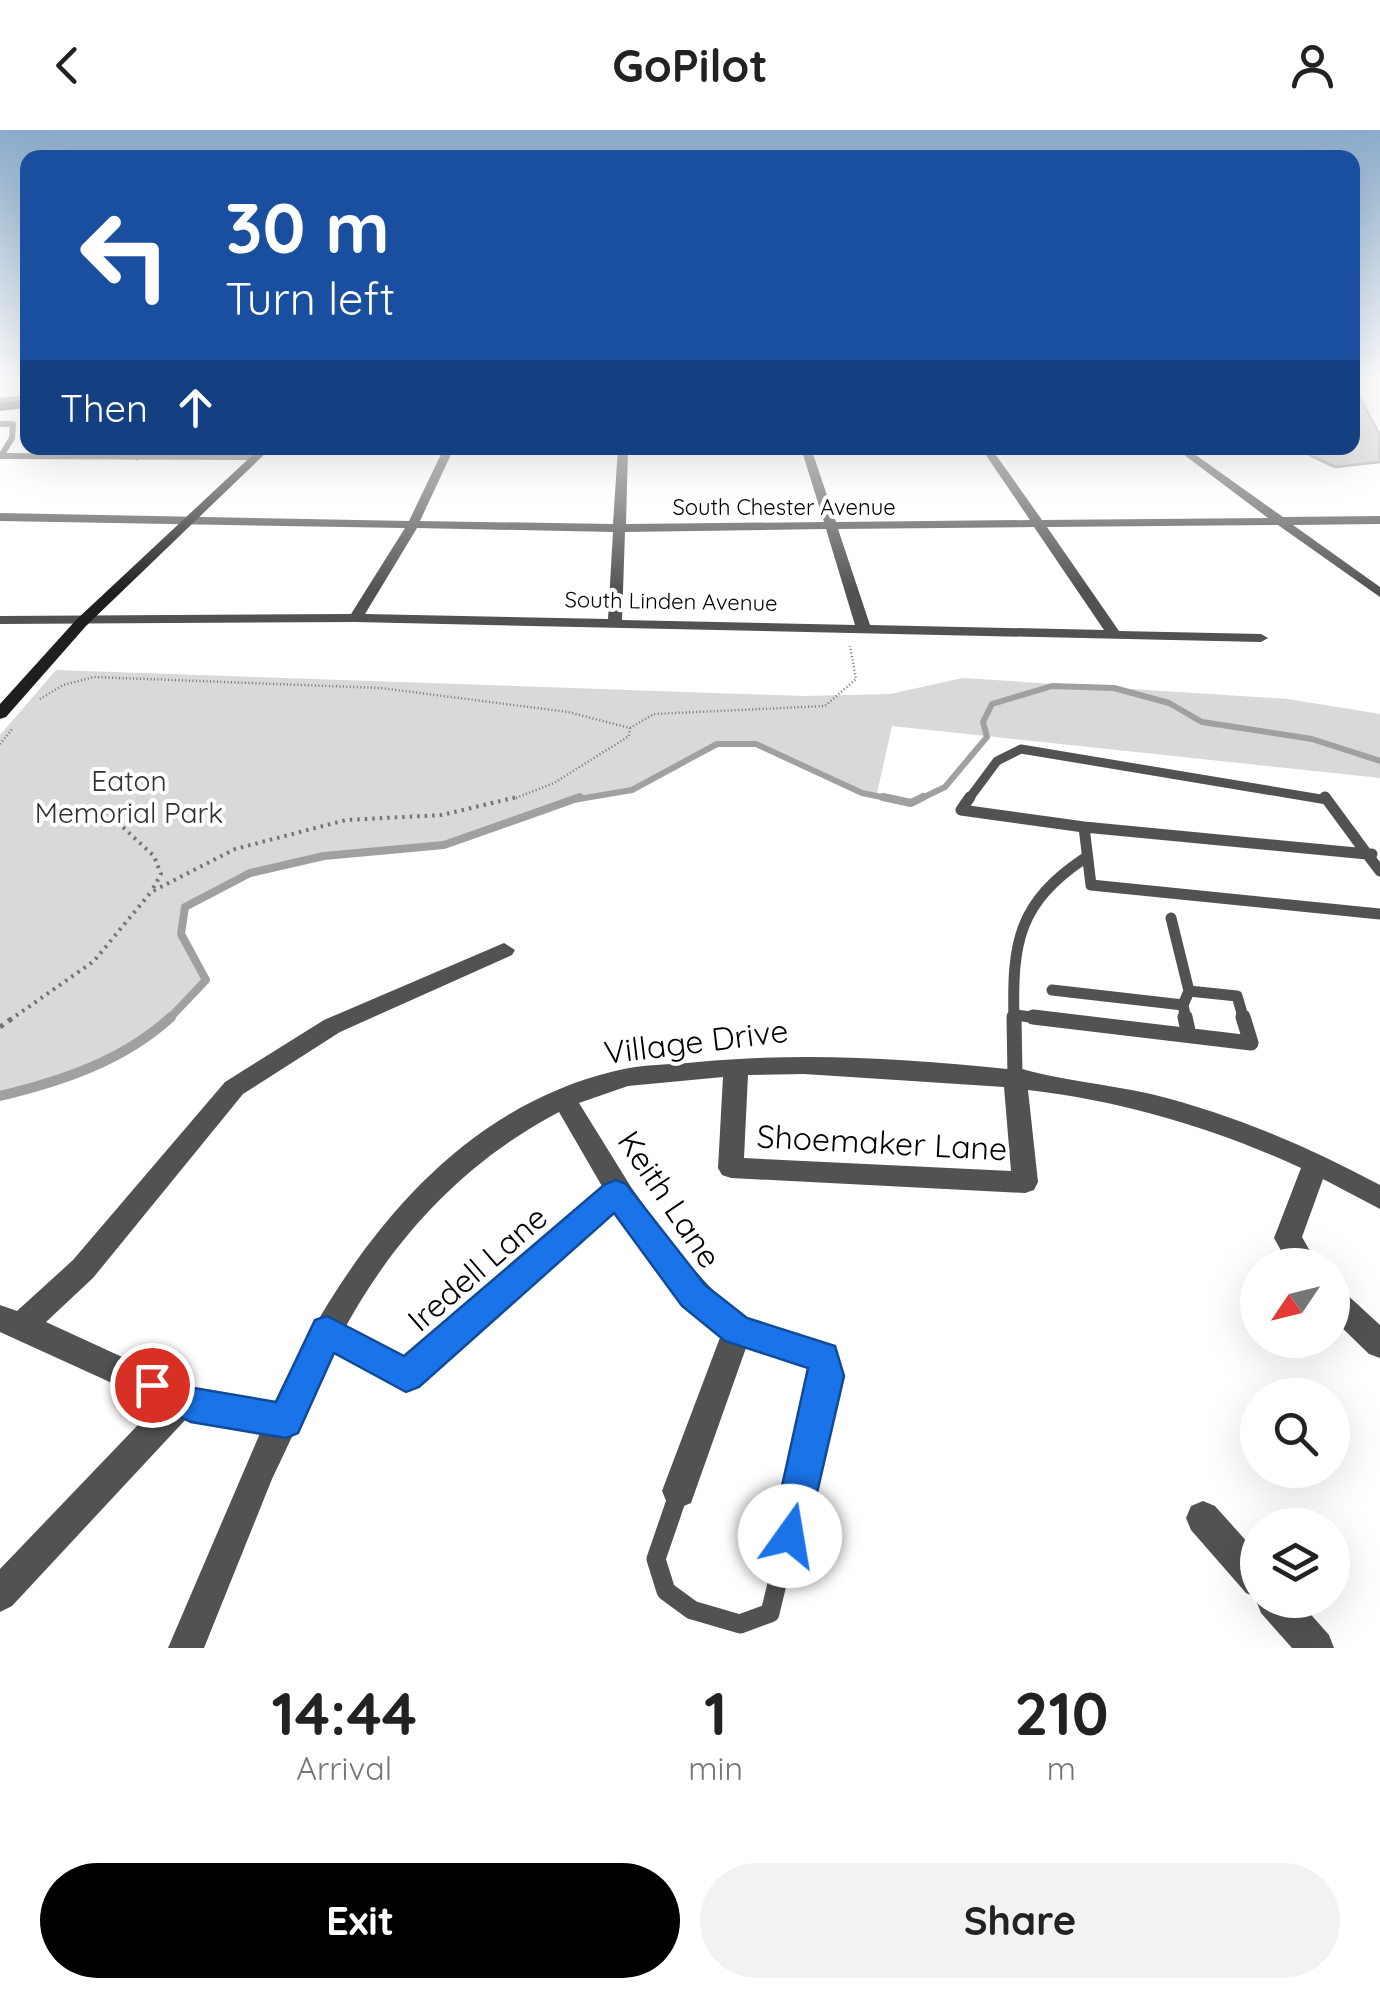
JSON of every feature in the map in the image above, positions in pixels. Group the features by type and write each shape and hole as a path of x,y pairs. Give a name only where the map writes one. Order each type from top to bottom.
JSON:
{"street":[{"path":"102,455 187,455"},
{"path":"0,714 81,623 258,455"},
{"path":"355,618 412,526 446,455"},
{"path":"615,623 622,455"},
{"path":"808,455 863,627"},
{"path":"991,455 1114,634"},
{"path":"1190,455 1380,592"},
{"name":"South Chester Avenue","path":"0,516 618,528 1380,520"},
{"name":"South Linden Avenue","path":"0,620 81,623 355,618 1260,638"},
{"path":"10,1322 83,1270 234,1088 332,1026 504,950"},
{"name":"Village Drive","path":"186,1648 327,1331 388,1240 423,1196 480,1144 607,1082 779,1062 1015,1076 1130,1096 1210,1118 1316,1162 1380,1198"},
{"name":"Shoemaker Lane","path":"736,1066 732,1168 1025,1182 1015,1076"},
{"name":"Keith Lane","path":"566,1102 616,1192 693,1296 737,1330"},
{"path":"1294,1248 1288,1238 1316,1162"},
{"name":"Iredell Lane","path":"327,1331 406,1375 616,1192"},
{"path":"1350,1316 1380,1344"},
{"path":"10,1322 183,1400 286,1420"},
{"path":"680,1491 737,1330"},
{"path":"0,1594 183,1400"},
{"path":"1203,1518 1240,1560"},
{"path":"1290,1618 1316,1648"}],"lane":[{"path":"1372,854 1084,827 961,810 997,761 1022,749 1324,797 1372,854 1380,870"},
{"path":"1084,827 1085,858 1092,884 1380,914"},
{"path":"1015,1076 1014,968 1028,915 1043,888 1085,858"},
{"path":"1171,918 1189,1036"},
{"path":"1015,1014 1251,1043 1237,996 1186,998 1052,990"},
{"path":"680,1491 656,1559 666,1591 692,1610 740,1624 770,1613 827,1376 823,1357 737,1330"}],"path":[{"path":"39,700 63,685 94,678 338,684 568,712 630,728 654,714 825,706 856,679 846,627"},
{"path":"0,744 19,722"},
{"path":"152,892 235,849 272,837 346,820 442,815 508,801 554,783 629,736 630,728"},
{"path":"0,1027 94,961 152,892 160,874 154,856 101,807"}],"green space":[{"name":"Eaton Memorial Park","path":"56,670 803,696 890,694 963,678 1288,699 1380,714 1380,778 892,726 876,798 757,744 717,744 678,769 632,790 581,798 444,845 324,856 251,873 185,907 181,934 206,980 163,1024 114,1057 87,1069 0,1096 0,735"}],"building":[{"path":"1360,450 1380,450 1380,462 1335,467 1310,455 1360,455"}],"waterway":[{"path":"918,800 945,787 987,737 983,722 992,704 1052,686 1114,688 1169,703 1202,722 1312,739 1380,761"},
{"path":"573,800 632,790 717,744 756,744 862,793 896,800"},
{"path":"170,1017 206,980 181,934 185,907 250,873 324,856 444,845 580,797"},
{"path":"883,797 911,803 923,797"},
{"path":"0,1096 91,1067 133,1046 170,1017"}],"route":[{"path":"152,1385 191,1404 286,1420 327,1331 406,1375 616,1192 693,1296 737,1330 823,1357 827,1376 790,1536"}]}
